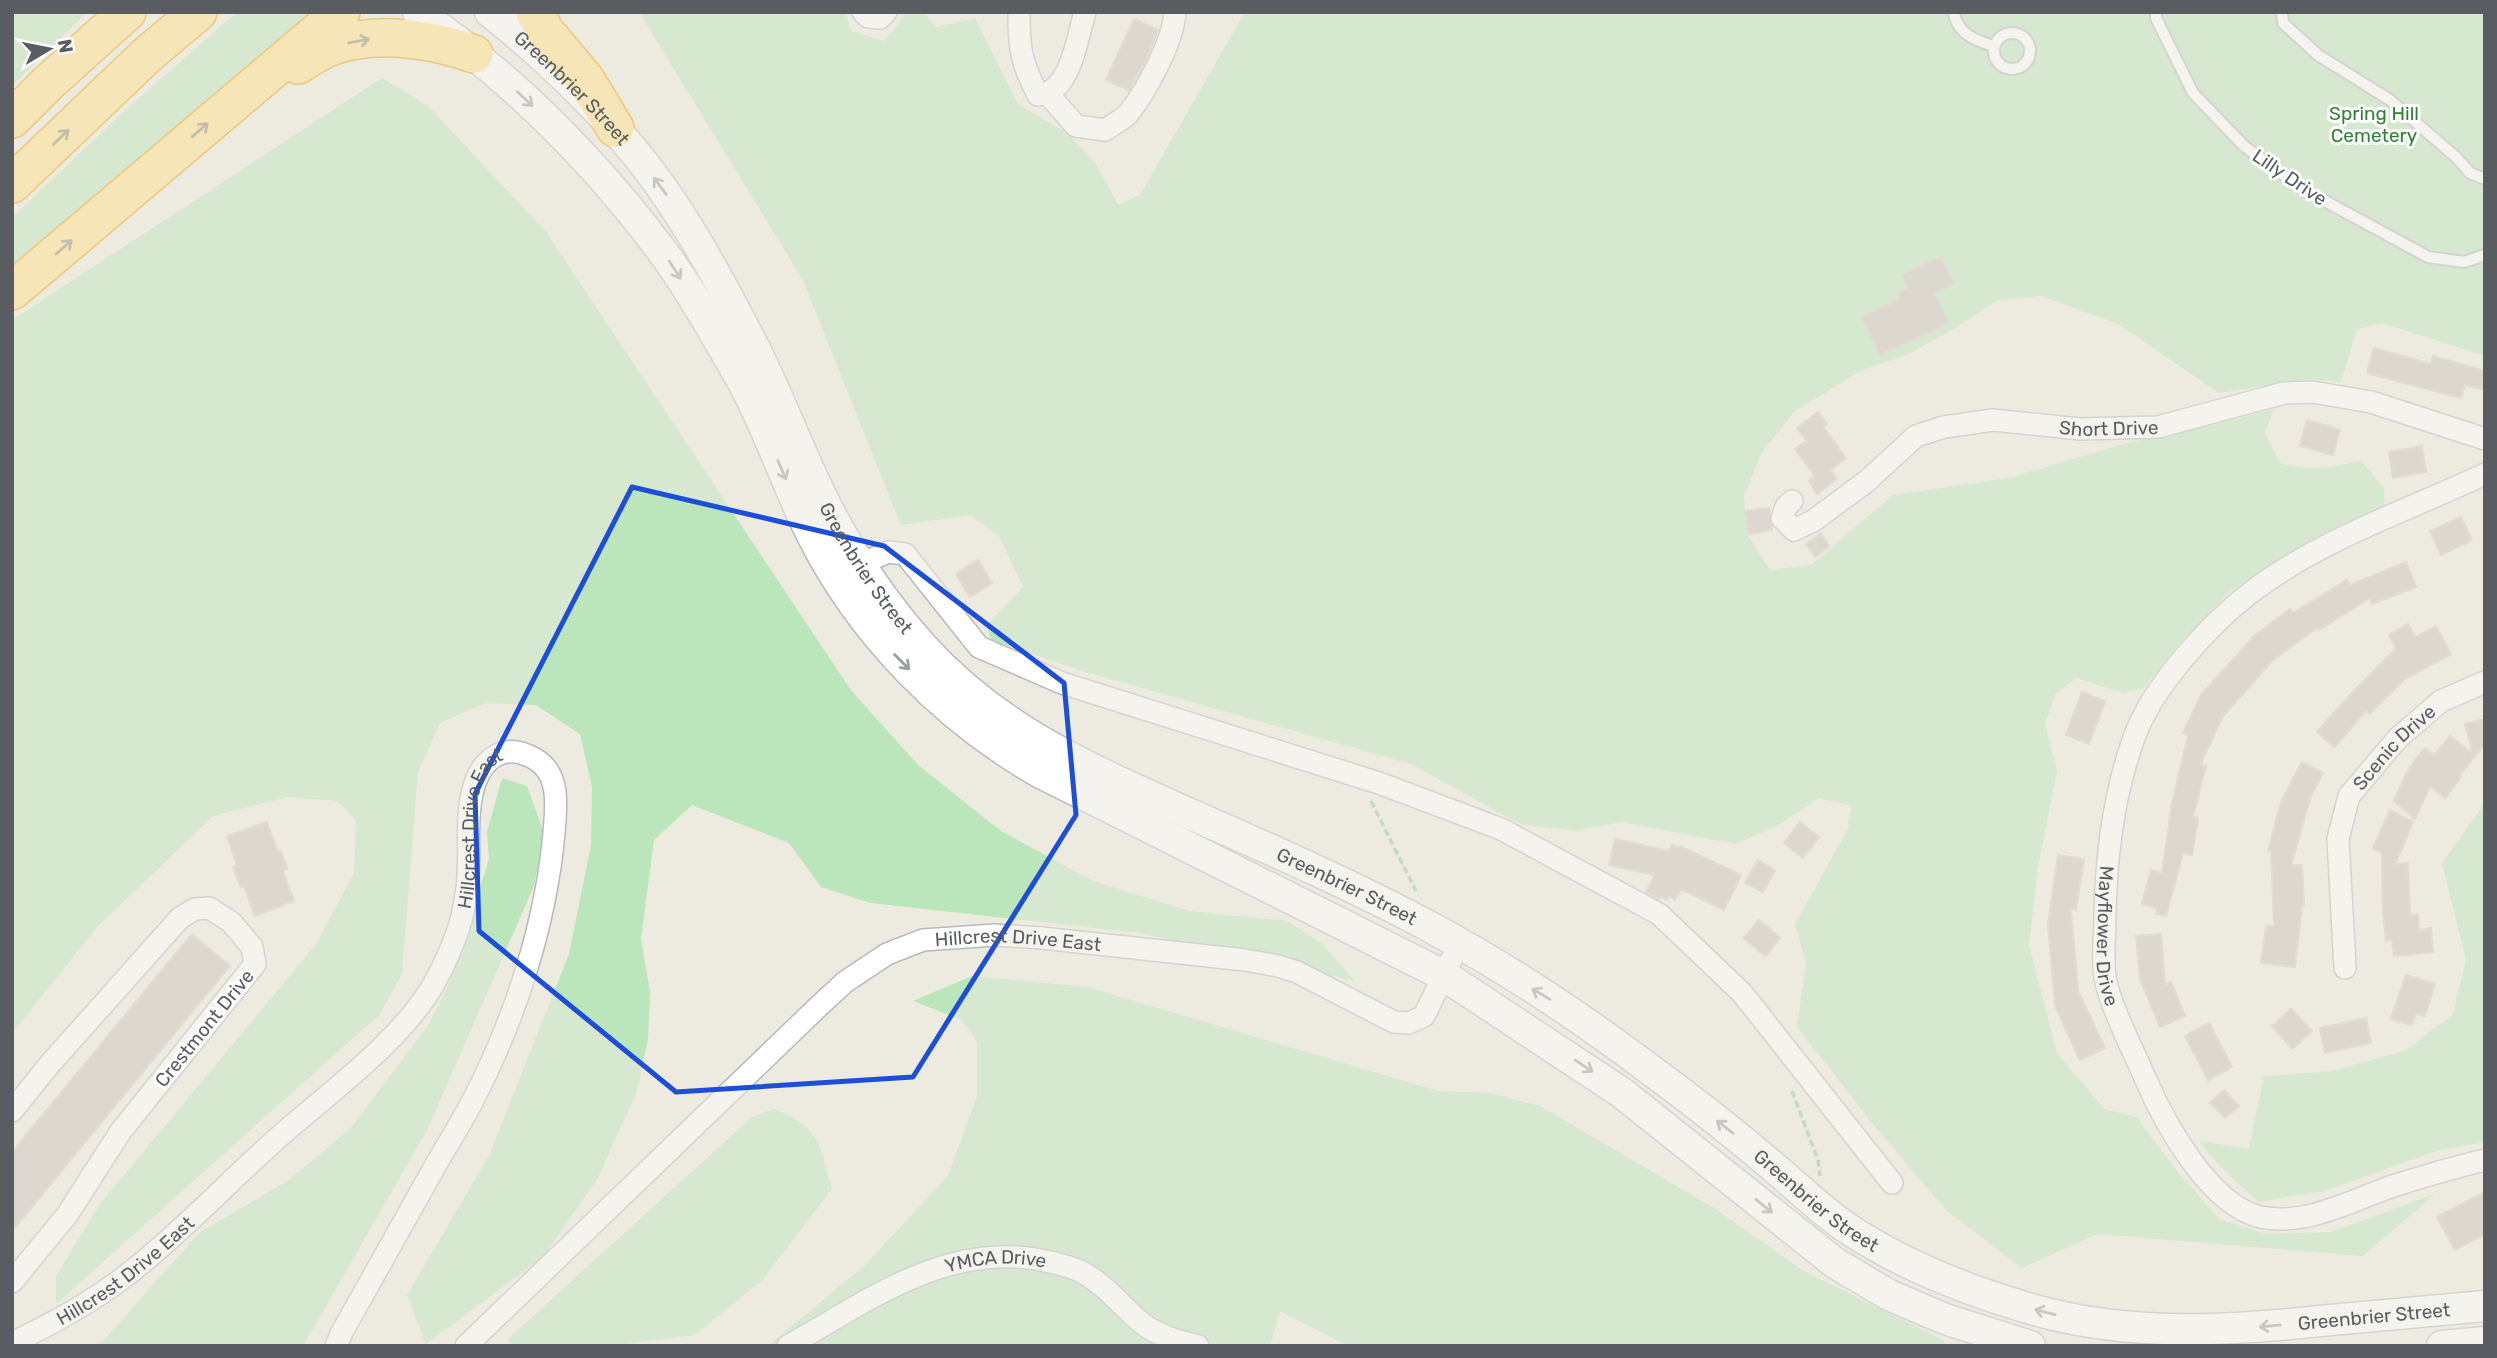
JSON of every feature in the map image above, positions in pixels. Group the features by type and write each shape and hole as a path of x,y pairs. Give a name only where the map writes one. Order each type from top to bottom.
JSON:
{"highway":[{"path":"12,119 127,12"},
{"path":"12,184 147,55 198,12"},
{"path":"12,291 341,12"},
{"path":"536,12 545,31 586,80 615,128"},
{"path":"252,86 288,71 330,47 367,39 401,38 439,43 474,54"}],"main road":[{"name":"Greenbrier Street","path":"418,12 474,54 568,139 608,183 667,257 741,380 812,536 832,571 885,645 922,682 1003,751 1445,976 1622,1093 1835,1263 1889,1295 1945,1319 2030,1346"},
{"name":"Greenbrier Street","path":"490,12 615,128 665,192 756,351 846,542 892,609 921,644 950,675 1025,734 1081,765 1309,867 1447,937 1550,999 1656,1073 1842,1224 1930,1273 1976,1292 2120,1336 2152,1330 2233,1330 2485,1306"},
{"name":"Greenbrier Street","path":"2442,1346 2485,1342"}],"street":[{"path":"863,12 868,17 880,18 886,12"},
{"path":"1019,12 1019,40 1024,69 1038,95 1048,94 1061,83 1073,55 1085,12"},
{"path":"1048,94 1076,126 1105,130 1126,116 1156,68 1174,24 1175,12"},
{"name":"Short Drive","path":"1792,501 1786,507 1782,518 1794,530 1814,521 1867,481 1916,436 1944,427 1993,420 2080,429 2158,427 2284,393 2313,393 2371,402 2485,439"},
{"name":"Mayflower Drive","path":"2485,474 2307,556 2251,592 2211,626 2157,693 2136,733 2120,786 2105,877 2105,978 2119,1016 2157,1105 2197,1170 2229,1201 2258,1217 2286,1220 2485,1160"},
{"path":"861,564 888,552 905,554 979,647 993,655 1062,683 1359,777 1501,829 1659,914 1742,993 1892,1183"},
{"name":"Scenic Drive","path":"2345,968 2338,839 2348,796 2398,738 2441,701 2485,682"},
{"name":"Hillcrest Drive East","path":"12,1343 60,1320 130,1273 370,1058 411,1016 434,983 453,944 463,914 468,878 471,796 477,777 485,764 496,754 509,751 525,754 539,761 548,770 554,783 556,800 551,862 538,928 509,1020 473,1100 336,1346"},
{"name":"Crestmont Drive","path":"12,1111 50,1064 180,918 195,909 209,908 231,922 252,947 256,964 121,1131 67,1215 12,1282"},
{"name":"Hillcrest Drive East","path":"466,1346 845,982 887,954 923,940 995,935 1245,960 1297,972 1394,1022 1409,1023 1424,1016 1445,976 1447,937"},
{"name":"YMCA Drive","path":"788,1346 911,1278 952,1264 1007,1257 1056,1263 1081,1271 1102,1284 1143,1324 1172,1339 1198,1346"},
{"path":"1916,1305 1989,1346"}],"lane":[{"path":"1954,12 1955,20 1963,31 1975,41 1994,46"},
{"name":"Lilly Drive","path":"2156,12 2156,19 2193,93 2244,146 2301,188 2428,257 2464,261 2485,255"},
{"path":"2282,12 2283,23 2318,55 2390,100 2457,158 2470,173 2485,179"}],"path":[{"path":"1359,777 1447,937"},
{"path":"1790,1085 1818,1160 1824,1210"}],"highlighted area":[{"path":"632,487 884,546 1064,683 1076,815 913,1077 676,1092 479,931 475,794"}],"green space":[{"path":"12,12 87,12 12,86"},
{"path":"237,12 319,12 233,85 124,171 12,267 12,218 123,112"},
{"name":"Spring Hill Cemetery","path":"639,12 846,12 851,31 884,41 898,25 904,12 923,12 937,27 975,18 1018,104 1067,133 1094,161 1118,205 1140,195 1245,12 2485,12 2485,356 2382,323 2357,329 2341,382 2309,379 2219,393 2118,324 2041,296 1998,300 1906,355 1860,371 1794,412 1762,452 1744,496 1748,536 1770,570 1811,565 1893,495 2009,478 2127,443 2274,409 2265,433 2281,464 2321,468 2360,460 2384,488 2385,507 2282,557 2228,593 2176,647 2144,688 2123,693 2076,678 2055,695 2045,724 2057,771 2038,867 2029,945 2057,1054 2105,1109 2136,1117 2178,1172 2219,1219 2266,1234 2331,1232 2435,1194 2363,1256 2097,1234 2022,1268 1947,1211 1877,1129 1797,1027 1806,963 1795,924 1848,829 1851,806 1819,798 1782,823 1736,844 1622,822 1575,831 1520,824 1411,764 1086,672 991,640 987,625 1023,587 999,536 970,515 901,525 803,280"},
{"path":"382,78 428,106 546,232 850,689 918,765 1001,831 1093,881 1189,911 1287,921 1321,943 1355,981 1140,933 871,903 821,887 789,843 692,805 654,840 641,939 650,992 648,1039 637,1091 598,1178 543,1257 426,1344 407,1295 489,1156 569,954 591,845 592,787 580,734 536,705 486,703 440,723 418,771 402,974 379,1015 56,1304 56,1276 100,1204 317,943 354,873 356,820 337,801 287,797 213,816 97,927 12,1033 12,320"},
{"path":"502,778 527,786 544,833 534,886 427,1130 306,1341 306,1346 91,1346 104,1340 199,1233 289,1180 350,1129 429,1024 450,982 489,859 487,832"},
{"path":"2485,803 2485,1142 2439,1150 2325,1191 2258,1202 2217,1163 2199,1141 2249,1149 2264,1076 2333,1071 2406,1050 2453,1014 2466,960 2442,863"},
{"path":"972,976 1087,987 1438,1091 1491,1093 1540,1106 1714,1208 1802,1270 1941,1339 1949,1346 1348,1346 1280,1311 1270,1346 768,1346 865,1265 948,1176 977,1096 977,1042 962,1020 913,1001"},
{"path":"774,1109 810,1130 820,1149 832,1189 762,1280 695,1335 610,1346 514,1346 507,1340 752,1117"}],"building":[{"path":"1134,19 1158,30 1146,60 1129,90 1106,80"},
{"path":"1941,257 1954,284 1934,293 1949,323 1880,355 1862,317 1900,299 1897,293 1908,288 1902,275"},
{"path":"2374,348 2431,364 2433,356 2485,371 2485,390 2465,385 2461,398 2367,373"},
{"path":"1818,412 1827,424 1823,427 1846,458 1831,470 1837,479 1817,494 1809,481 1815,476 1795,449 1807,441 1797,428"},
{"path":"2307,420 2340,430 2333,455 2300,446"},
{"path":"2422,446 2426,472 2393,478 2389,452"},
{"path":"1769,508 1772,530 1749,534 1745,511"},
{"path":"2461,517 2472,540 2441,555 2430,531"},
{"path":"1821,534 1829,546 1815,557 1806,544"},
{"path":"978,560 992,583 970,597 956,574"},
{"path":"2406,562 2416,587 2372,604 2370,598 2319,630 2317,628 2273,660 2223,716 2200,765 2206,766 2193,817 2198,818 2192,855 2183,853 2166,916 2156,914 2157,908 2142,904 2151,870 2162,873 2172,803 2188,736 2183,733 2201,695 2254,636 2290,609 2293,613 2347,580 2350,585"},
{"path":"2408,624 2416,637 2436,626 2451,654 2405,679 2370,714 2366,711 2334,747 2317,732 2396,648 2389,635"},
{"path":"2082,692 2105,701 2089,744 2066,735"},
{"path":"2485,719 2485,747 2482,747 2459,776 2461,777 2445,798 2430,786 2415,819 2394,801 2408,770 2425,748 2434,755 2450,736 2473,754 2465,724"},
{"path":"2302,762 2323,773 2311,796 2291,865 2302,865 2304,905 2295,967 2261,963 2266,926 2274,927 2271,851 2268,851 2281,802"},
{"path":"2390,810 2413,822 2395,864 2408,863 2410,915 2418,914 2419,930 2431,928 2433,952 2394,956 2392,940 2386,941 2382,853 2373,848"},
{"path":"267,822 278,852 281,851 287,869 283,871 294,901 255,916 244,886 241,887 233,867 237,865 227,836"},
{"path":"1800,822 1819,837 1803,858 1784,843"},
{"path":"1615,839 1669,851 1672,845 1679,848 1680,846 1741,875 1724,910 1681,889 1675,900 1669,896 1667,900 1660,896 1659,899 1646,892 1655,875 1609,865"},
{"path":"2058,855 2084,859 2076,910 2071,909 2078,991 2105,1048 2080,1060 2055,1006 2048,924"},
{"path":"1758,860 1775,870 1763,892 1745,883"},
{"path":"1759,920 1780,938 1765,956 1744,938"},
{"path":"192,934 230,966 12,1231 12,1152"},
{"path":"2161,934 2165,985 2171,982 2185,1016 2160,1027 2140,979 2136,936"},
{"path":"2406,975 2435,984 2425,1016 2416,1014 2412,1025 2391,1019"},
{"path":"2291,1009 2312,1031 2292,1049 2272,1026"},
{"path":"2366,1018 2371,1043 2325,1053 2320,1028"},
{"path":"2209,1023 2232,1067 2208,1080 2185,1036"},
{"path":"2224,1090 2239,1106 2225,1118 2210,1103"},
{"path":"2485,1192 2485,1234 2455,1250 2437,1217"}]}
